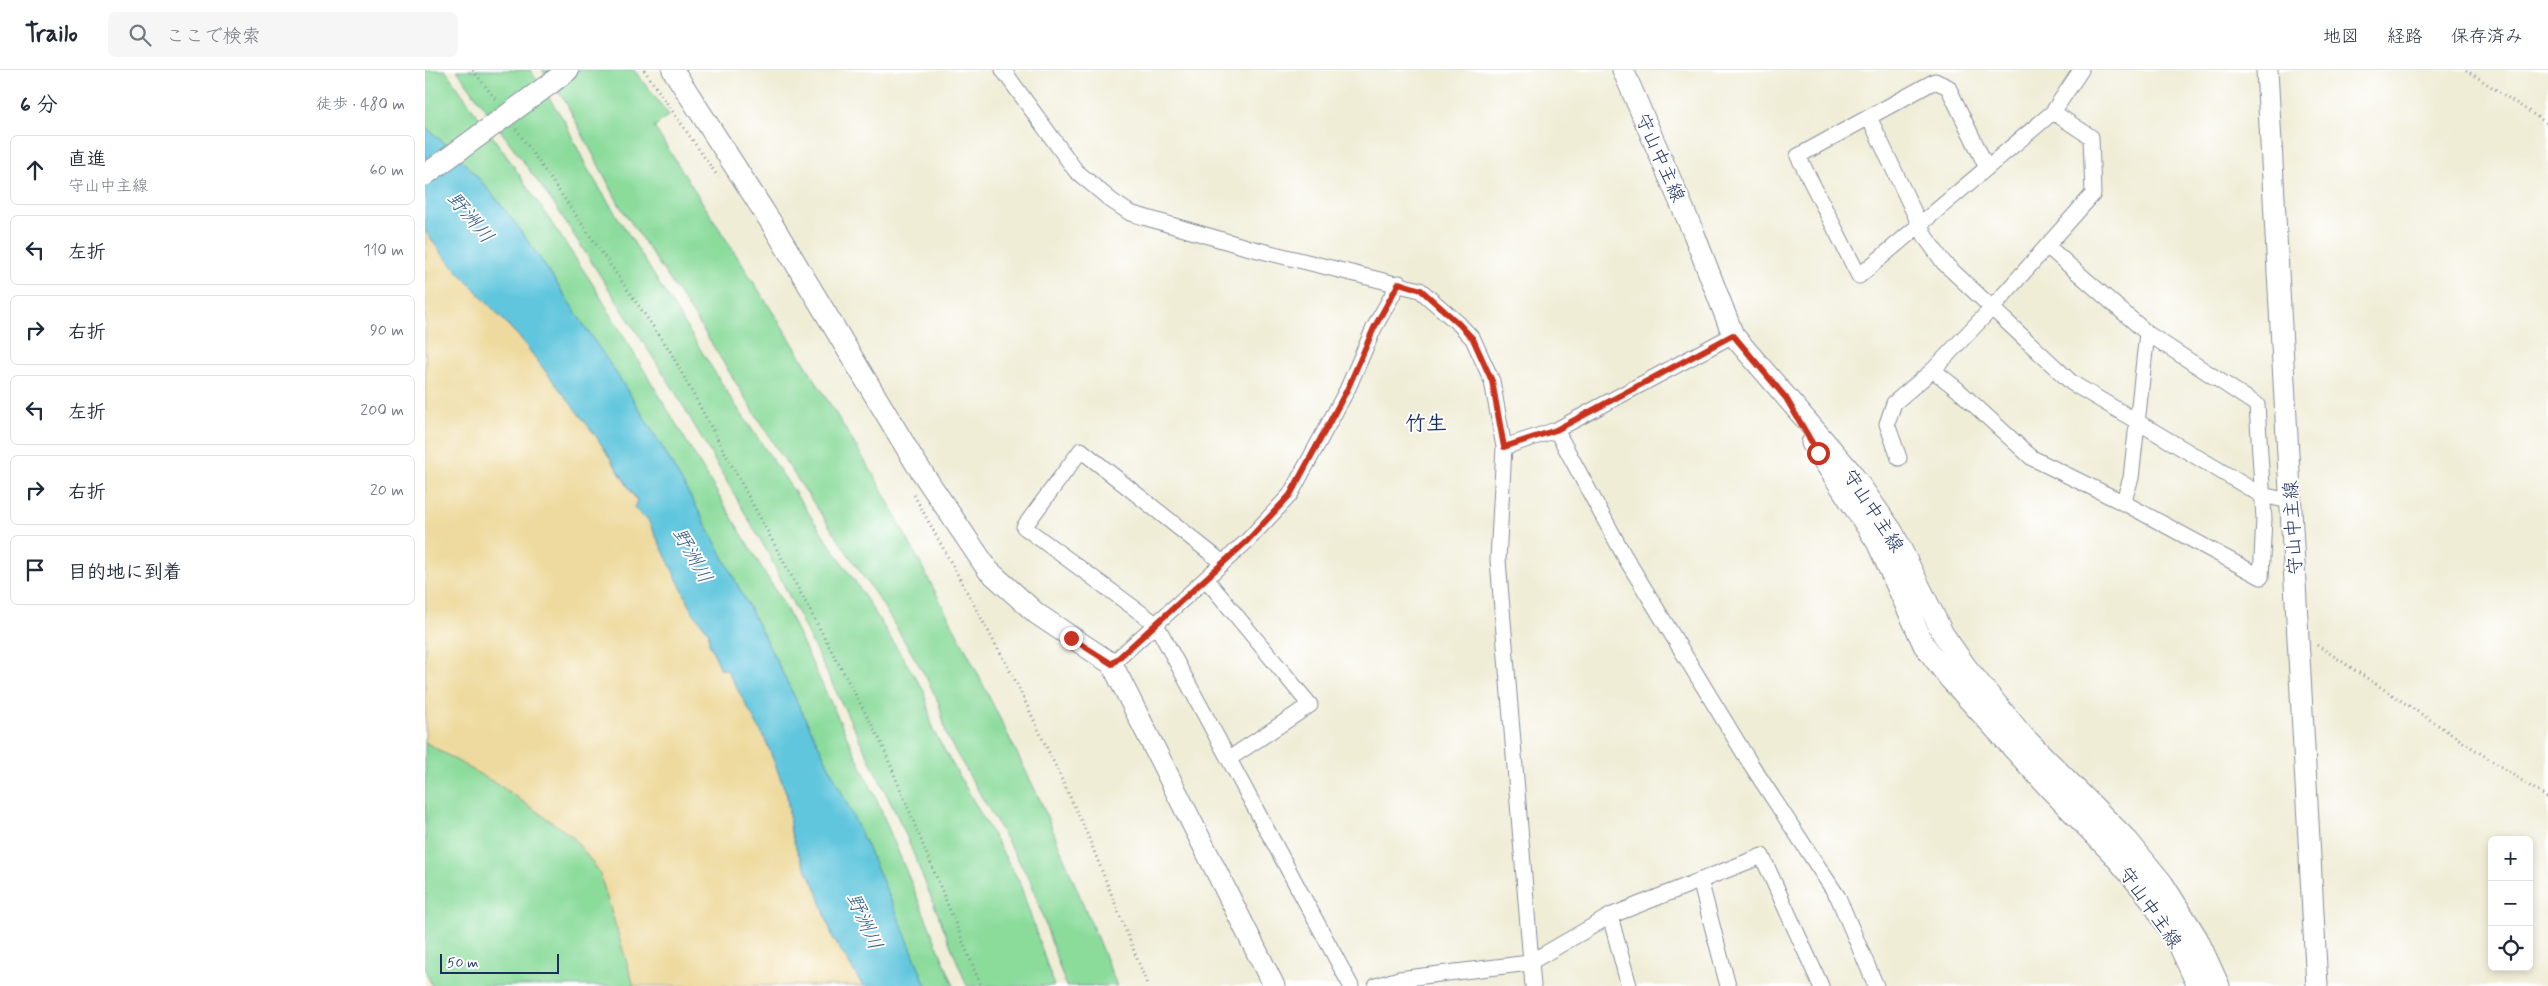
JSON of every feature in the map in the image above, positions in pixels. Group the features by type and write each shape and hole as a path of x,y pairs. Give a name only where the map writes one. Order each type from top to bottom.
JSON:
{"main road":[{"path":"425,175 568,70"},
{"path":"673,70 772,224 915,462 988,570 1037,614 1112,664 1274,986"},
{"name":"守山中主線","path":"1623,70 1694,234 1733,335 1850,471 1892,530 1943,634 1966,667 2023,736 2128,841 2163,884 2197,938 2219,986"},
{"name":"守山中主線","path":"2267,70 2317,986"},
{"name":"守山中主線","path":"1786,398 1836,482 1877,542 1924,645 1949,679 2050,789 2113,853 2149,898 2180,947 2198,986"}],"street":[{"path":"1003,70 1076,171 1112,201 1130,213 1246,247 1399,283 1421,290 1473,339 1492,381 1504,447 1498,560 1529,963 1533,986"},
{"path":"1987,168 1948,87 1935,81 1798,156 1859,276 1920,225 2053,112 2081,70"},
{"path":"1899,458 1887,424 1893,402 1933,370 1992,308 2093,194 2091,137 2053,112"},
{"path":"1869,117 1926,238 1943,263 2072,383 2261,495 2290,501"},
{"path":"1933,370 1957,389 2032,458 2123,503 2261,577 2263,519 2257,405 2147,333 2047,246"},
{"path":"1112,664 1247,541 1290,495 1347,390 1374,328 1399,283"},
{"path":"2123,503 2131,478 2147,333"},
{"path":"1504,447 1556,430 1733,335"},
{"path":"1556,430 1625,557 1750,763 1838,897 1876,986"},
{"path":"1223,563 1081,450 1024,527 1156,624 1230,758 1351,986"},
{"path":"1206,579 1310,705 1230,758"},
{"path":"1376,986 1399,979 1529,963 1610,916 1762,856 1821,986"},
{"path":"1700,880 1728,986"},
{"path":"1610,916 1629,986"}],"path":[{"path":"473,70 499,104"},
{"path":"644,70 724,185"},
{"path":"2466,70 2548,124"},
{"path":"511,120 670,351 881,742 981,986"},
{"path":"912,493 1016,682 1086,831 1148,986"},
{"path":"2298,633 2548,798"}],"green space":[{"path":"425,70 445,70 510,161 592,283 787,610 875,796 954,986 926,986 878,871 807,721 700,514 636,403 514,222 472,171 450,148 425,127"},
{"path":"457,70 530,70 564,120 587,168 732,400 858,586 924,691 933,730 1019,881 1054,986 967,986 903,828 768,553 674,390 556,207"},
{"path":"542,70 634,70 669,115 654,127 790,339 876,479 969,656 1041,802 1117,986 1066,986 1031,882 947,737 939,704 926,677 882,604 777,449 700,325 620,206 565,101"},
{"path":"425,742 502,787 572,836 599,871 634,986 432,986 425,970"}],"sand":[{"path":"425,230 441,253 519,337 596,436 647,517 693,611 709,633 709,643 721,669 727,670 766,741 787,795 791,833 798,853 816,888 833,938 863,986 634,986 599,871 572,836 502,787 425,742"}],"water":[{"name":"野洲川","path":"425,127 450,148 472,171 514,222 636,403 662,447 736,582 825,758 878,871 926,986 863,986 833,938 816,888 798,853 791,833 787,795 766,741 727,670 721,669 709,643 709,633 693,612 647,518 634,508 637,500 596,436 519,337 441,253 425,230"}],"district":[{"name":"竹生","path":"1426,423"}],"route":[{"path":"1071,638 1112,664 1247,541 1290,495 1347,390 1374,328 1399,283 1421,290 1473,339 1492,381 1504,447 1556,430 1733,335 1786,398 1818,453"}]}
